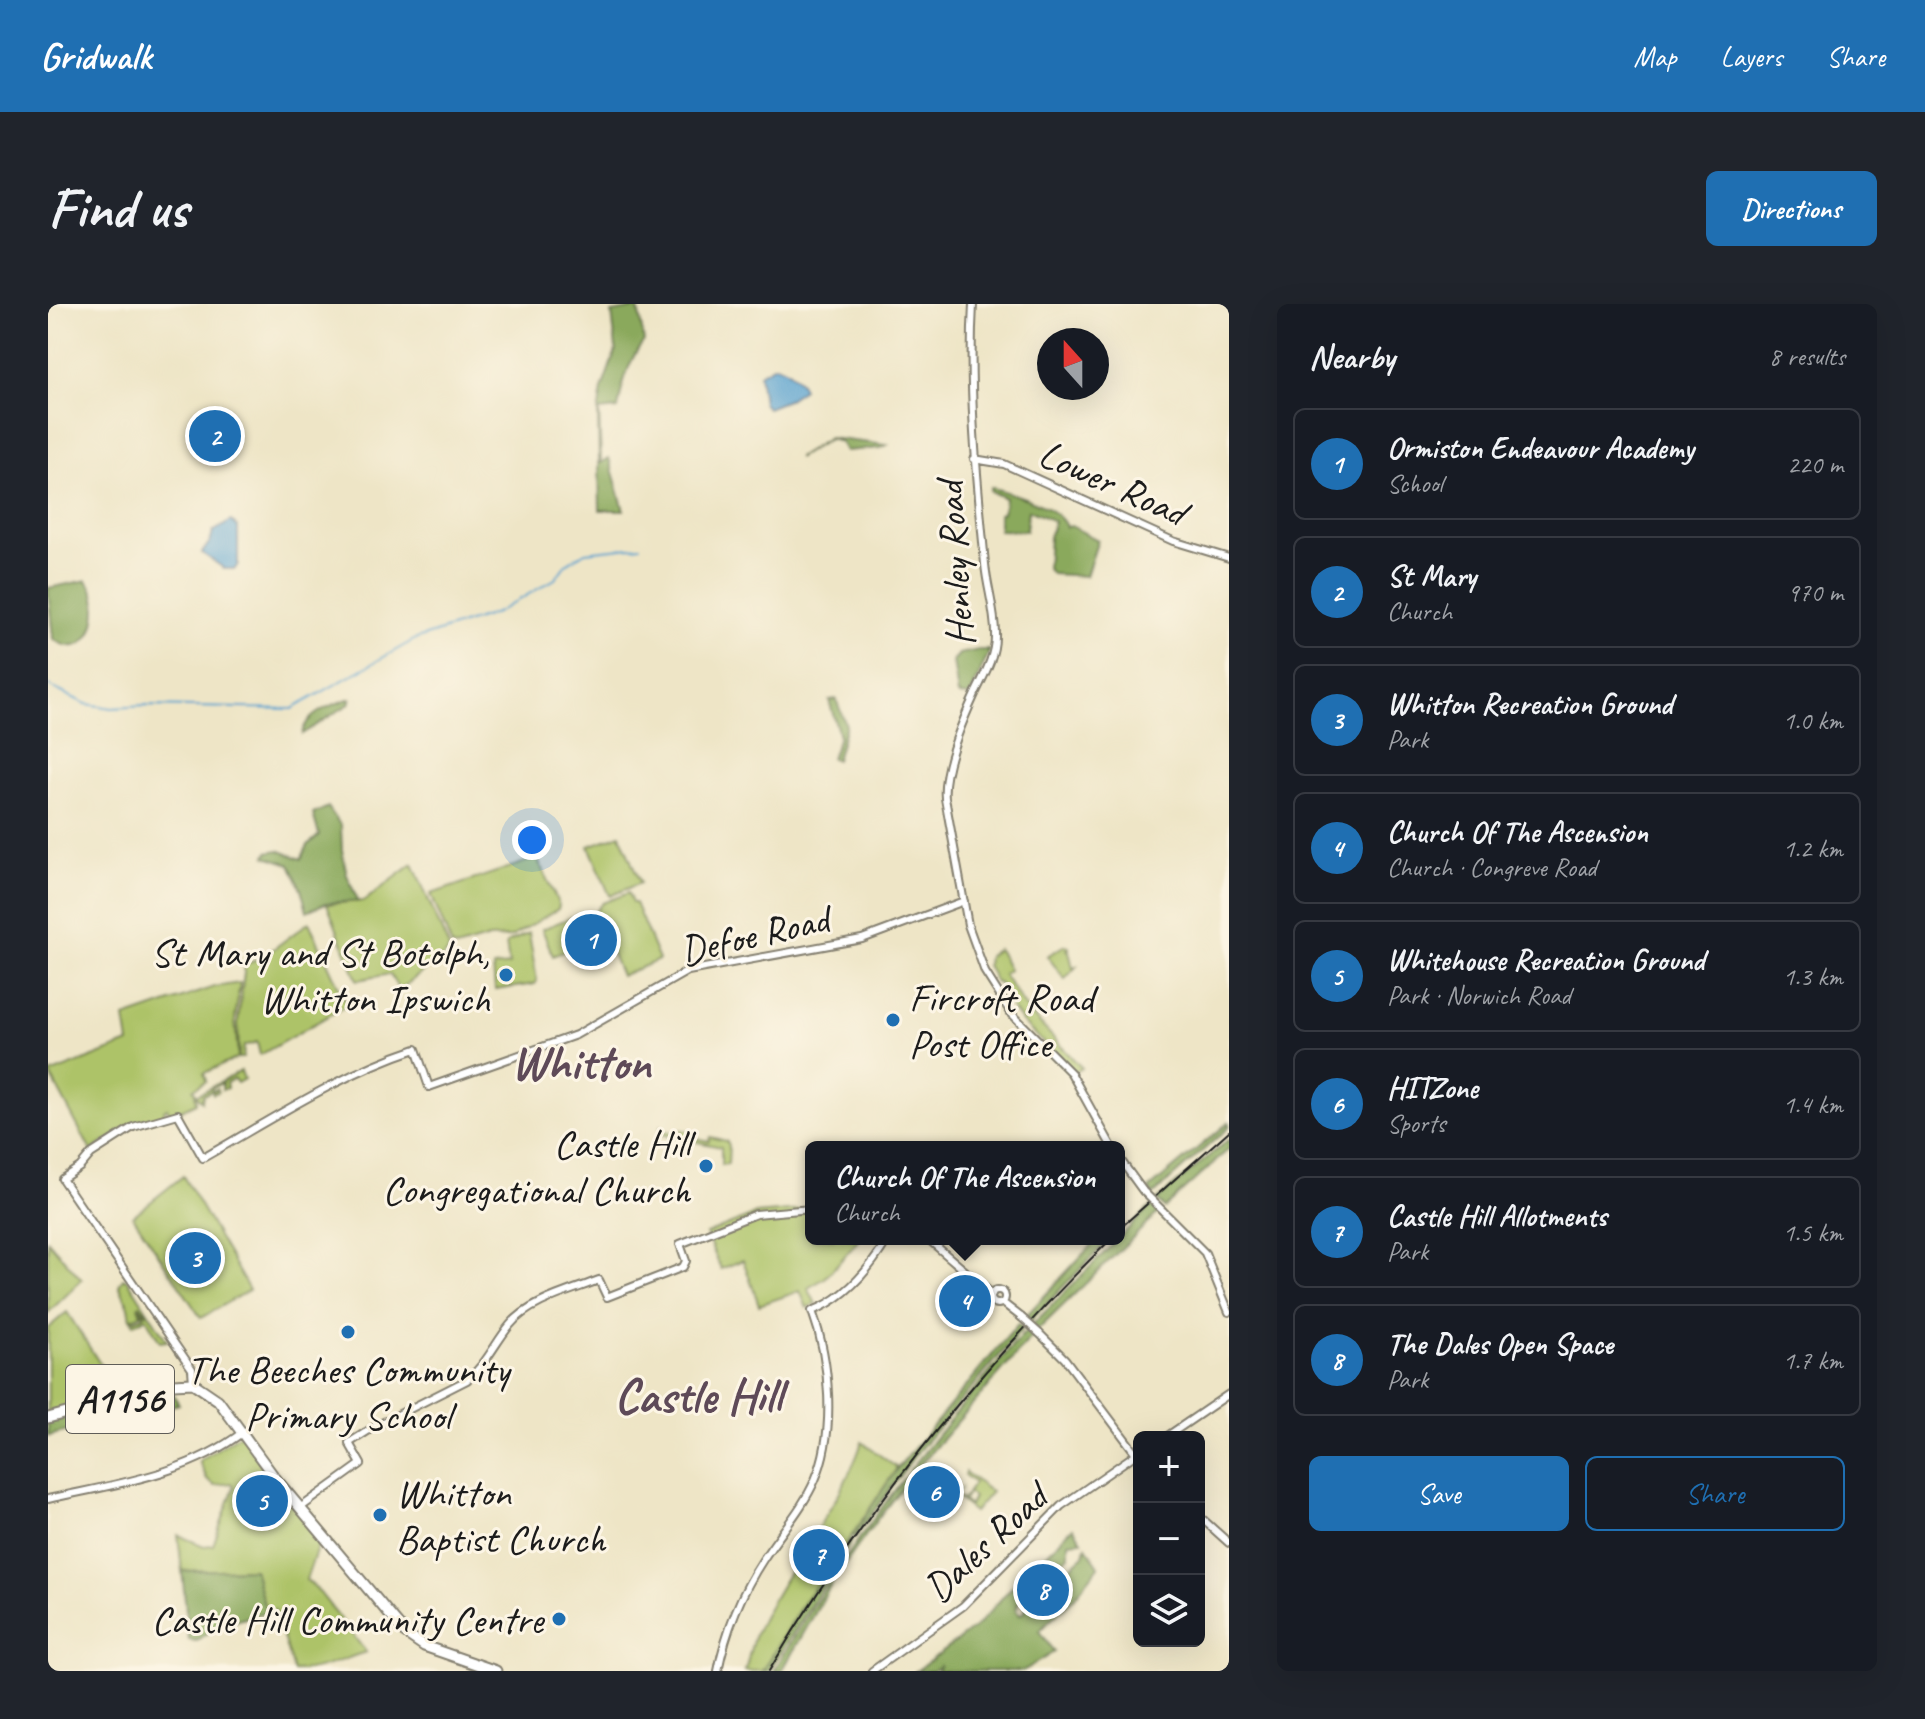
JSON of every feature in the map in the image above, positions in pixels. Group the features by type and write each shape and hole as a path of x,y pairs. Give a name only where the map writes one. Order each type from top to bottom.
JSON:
{"main road":[{"name":"A1156","path":"48,1418 168,1385 193,1383 216,1398 243,1432"},
{"path":"243,1432 275,1478 407,1635 424,1646 496,1671"}],"street":[{"name":"Henley Road","path":"973,304 970,383 974,459 995,636 991,659 971,702 944,785 973,942 997,994 1023,1027 1071,1073 1109,1141"},
{"name":"Lower Road","path":"974,459 1004,464 1173,541 1229,558"},
{"name":"Defoe Road","path":"193,1383 192,1369 62,1179 80,1167 89,1156 133,1127 178,1114 203,1158 352,1075 416,1049 429,1087 576,1035 688,971 862,939 964,901"},
{"path":"1125,1166 1143,1191 1205,1253 1229,1312"},
{"path":"300,1508 361,1464 349,1443 467,1380 522,1314 599,1280 607,1297 685,1264 680,1244 756,1214 805,1210"},
{"path":"718,1671 728,1631 741,1599 811,1488 825,1450 829,1431 825,1373 821,1338 812,1311 845,1291 884,1245"},
{"path":"935,1245 992,1294 994,1303 1003,1303 1021,1317 1065,1359 1133,1449"},
{"path":"1175,1431 1229,1394"},
{"path":"48,1499 181,1467 212,1454 243,1432"},
{"name":"Dales Road","path":"872,1671 963,1606 1061,1506 1133,1459"},
{"path":"1205,1521 1229,1543"}],"green space":[{"path":"638,308 644,341 626,374 618,409 599,411 601,463 609,458 624,510 600,510 598,413 602,389 616,349 612,313"},
{"path":"224,428 231,457 208,461 203,433"},
{"path":"829,438 887,445 845,451 840,442 829,439 797,458"},
{"path":"990,487 1044,507 1062,519 1066,527 1071,526 1098,540 1086,576 1052,574 1047,569 1049,537 1054,521 1028,510 1026,531 999,530 999,513 1003,512 1005,498 990,491"},
{"path":"87,580 95,597 92,629 82,643 64,645 53,639 48,588"},
{"path":"990,650 970,696 958,695 953,661 959,654"},
{"path":"351,698 349,704 302,734 314,715"},
{"path":"836,699 846,725 836,760 831,758 839,736 829,700"},
{"path":"328,807 341,826 347,875 358,901 326,903 307,911 290,864 266,856 268,852 279,850 301,859 308,845 319,835 313,814"},
{"path":"620,834 640,883 610,896 589,846"},
{"path":"537,858 559,905 558,909 511,937 489,938 452,947 431,894"},
{"path":"413,864 449,948 447,954 399,990 390,974 357,980 327,904 364,901"},
{"path":"628,893 659,960 621,976 610,949 600,944 589,915 602,903"},
{"path":"582,913 593,939 553,956 542,929"},
{"path":"309,922 347,1005 260,1055 257,1042 244,1046 243,1058 239,1058 238,1020 245,965 268,953"},
{"path":"529,933 537,981 535,984 495,990 493,967 509,965 506,943"},
{"path":"1065,945 1069,946 1069,950 1066,949 1073,968 1076,967 1065,979 1047,956"},
{"path":"998,949 1009,970 1003,974 1028,1011 1082,1068 1074,1073 1012,1009 987,965 988,956"},
{"path":"240,983 235,1019 238,1058 204,1073 206,1081 193,1089 197,1095 241,1071 244,1079 226,1083 227,1088 222,1090 222,1083 211,1088 218,1092 203,1095 202,1101 195,1095 196,1103 171,1115 167,1108 164,1110 166,1116 135,1125 143,1119 135,1122 91,1151 50,1074 129,1043 125,1018 214,987"},
{"path":"1229,1122 1229,1127 1153,1195 1149,1189"},
{"path":"661,1125 661,1130 678,1134 681,1130 689,1132 689,1136 709,1141 710,1137 726,1141 729,1145 728,1164 721,1165 721,1147 659,1134"},
{"path":"1229,1139 1229,1149 1164,1208 1157,1200"},
{"path":"183,1176 249,1290 201,1318 133,1216"},
{"path":"1151,1206 1158,1213 1038,1330 1032,1325 1112,1245 1125,1245 1125,1232"},
{"path":"805,1210 805,1245 855,1245 825,1278 808,1288 816,1304 807,1308 800,1291 759,1305 743,1260 721,1269 706,1234 756,1214"},
{"path":"48,1241 82,1280 48,1313"},
{"path":"1091,1245 1104,1245 1029,1322 1024,1318"},
{"path":"123,1278 128,1280 167,1341 160,1342 146,1318 134,1324 132,1321 144,1316 140,1307 147,1312 140,1305 138,1307 141,1314 131,1319 119,1285"},
{"path":"67,1312 102,1367 99,1369 115,1395 48,1412 48,1328"},
{"path":"1018,1324 1023,1328 919,1450 854,1538 852,1536 896,1470"},
{"path":"1026,1331 1032,1337 918,1467 876,1521 834,1580 782,1671 774,1671 830,1581 891,1495"},
{"path":"170,1389 179,1404 48,1436 48,1422"},
{"path":"243,1432 322,1534 306,1580 316,1588 366,1652 321,1667 293,1671 275,1610 266,1612 254,1569 182,1571 178,1535 204,1546 213,1545 234,1487 232,1483 215,1485 207,1479 199,1461"},
{"path":"862,1442 897,1468 804,1601 763,1671 745,1671 755,1635 769,1606 827,1514"},
{"path":"965,1472 991,1492 974,1512 948,1491 960,1489 956,1496 962,1500 967,1494 963,1501 969,1506 973,1497 967,1493 974,1483 964,1475"},
{"path":"1073,1527 1082,1541 1069,1542 1069,1556 1047,1572 1063,1573 1084,1555 1086,1547 1099,1566 1073,1599 1039,1631 1054,1652 1023,1671 937,1671 941,1665 932,1671 916,1671 978,1625 1025,1572 1027,1578 1016,1610 1020,1615 1025,1611 1028,1588 1035,1586 1032,1569"},
{"path":"850,1540 769,1671 763,1671 806,1598"},
{"path":"254,1569 266,1612 215,1627 197,1641 189,1640 182,1571"}],"water":[{"path":"775,365 792,374 803,389 767,408 763,403 759,374"},
{"path":"231,521 238,527 238,564 235,569 225,569 202,553 213,532"}],"waterway":[{"path":"49,686 86,704 112,708 292,709 414,640 496,613 555,579 566,564 585,552 640,546"}],"railway":[{"path":"1125,1224 1229,1131"},
{"path":"769,1671 843,1555 926,1444 1015,1338 1105,1245"}],"place":[{"name":"St Mary","path":"215,436"},
{"name":"Ormiston Endeavour Academy","path":"591,940"},
{"name":"St Mary and St Botolph, Whitton Ipswich","path":"506,975"},
{"name":"Fircroft Road Post Office","path":"893,1020"},
{"name":"Castle Hill Congregational Church","path":"706,1166"},
{"name":"Whitton Recreation Ground","path":"195,1258"},
{"name":"Church Of The Ascension","path":"965,1301"},
{"name":"The Beeches Community Primary School","path":"348,1332"},
{"name":"HITZone","path":"934,1492"},
{"name":"Whitehouse Recreation Ground","path":"262,1501"},
{"name":"Whitton Baptist Church","path":"380,1515"},
{"name":"Castle Hill Allotments","path":"819,1555"},
{"name":"The Dales Open Space","path":"1043,1590"},
{"name":"Castle Hill Community Centre","path":"559,1619"}],"district":[{"name":"Whitton","path":"581,1062"},
{"name":"Castle Hill","path":"698,1395"}]}
